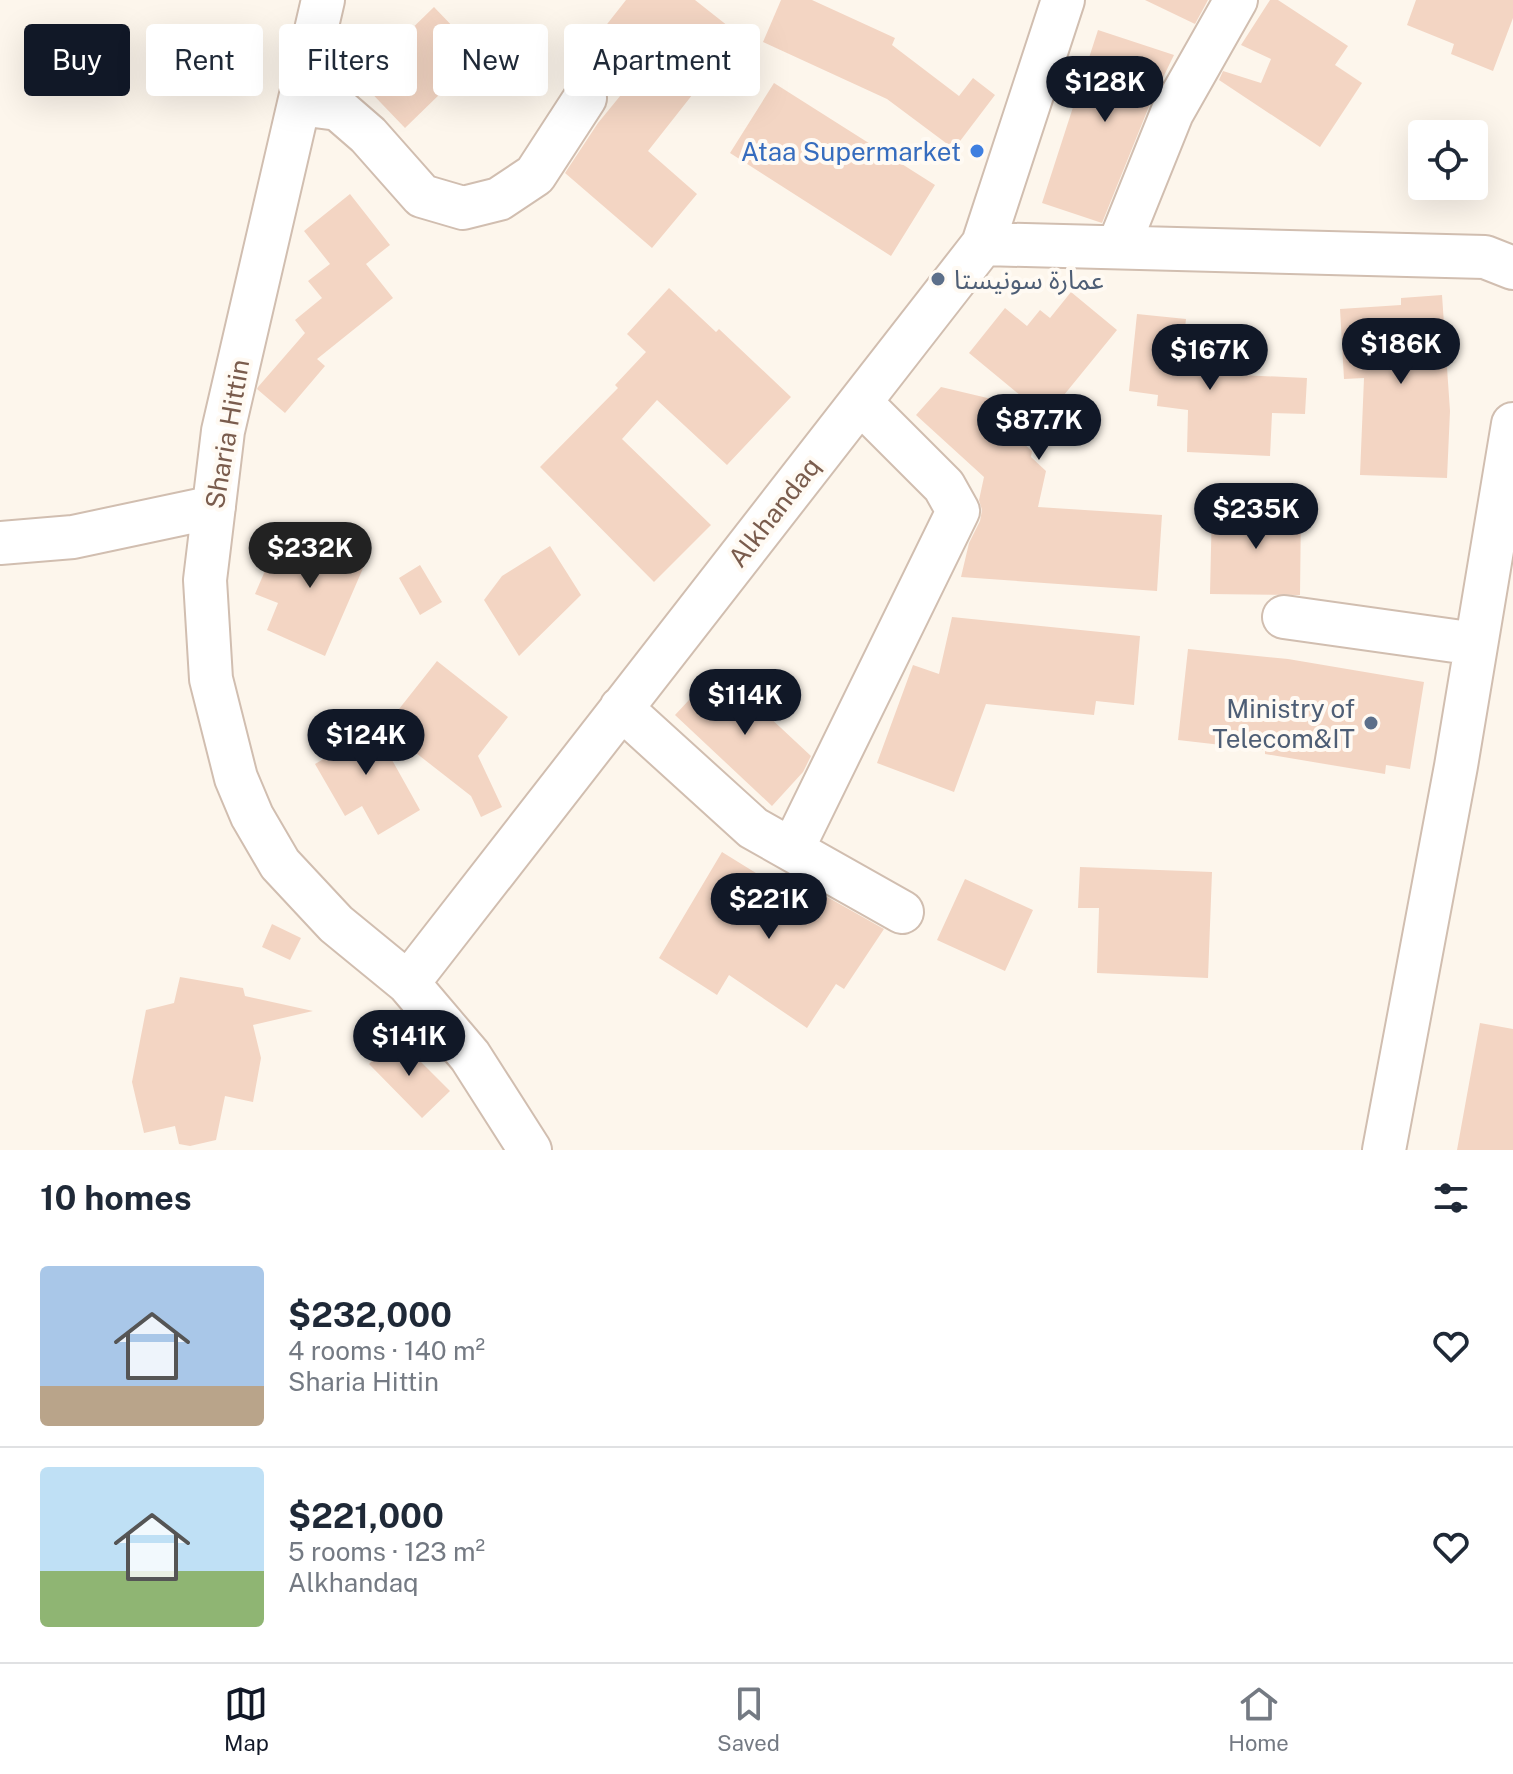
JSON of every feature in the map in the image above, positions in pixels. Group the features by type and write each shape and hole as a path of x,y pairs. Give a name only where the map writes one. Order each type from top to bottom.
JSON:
{"street":[{"name":"Sharia Hittin","path":"323,0 223,431 205,580 211,679 236,778 252,816 280,864 336,924 408,983 470,1056 530,1150"},
{"name":"Alkhandaq","path":"408,983 983,244 1063,0"},
{"path":"1118,247 1172,113 1236,0"},
{"path":"299,104 338,109 368,135 422,196 463,208 499,199 535,175 585,98"},
{"path":"983,244 1485,257 1513,268"},
{"path":"792,850 958,511 944,486 860,402"},
{"path":"1384,1150 1513,424"},
{"path":"0,543 73,537 214,507"},
{"path":"1284,617 1476,644"},
{"path":"621,708 753,828 902,912"}],"building":[{"path":"626,0 695,0 725,24 607,24"},
{"path":"781,0 812,0 895,38 892,45 959,96 973,78 995,95 954,149 887,99 763,42"},
{"path":"1145,0 1208,0 1195,24"},
{"path":"1270,0 1278,0 1348,46 1335,65 1362,83 1320,147 1219,80 1223,71 1261,83 1271,59 1241,45"},
{"path":"1416,0 1513,0 1513,18 1493,71 1451,54 1454,44 1407,25"},
{"path":"434,7 450,24 433,24 433,96 438,96 405,128 374,96 417,96 417,24"},
{"path":"1098,30 1174,55 1150,104 1102,223 1042,203"},
{"path":"774,83 935,185 891,256 730,153"},
{"path":"620,96 691,96 648,151 697,194 652,248 565,173"},
{"path":"350,194 390,245 366,264 393,298 317,359 325,366 285,413 257,389 305,333 295,320 322,298 308,281 330,264 304,231"},
{"path":"669,288 716,332 719,329 791,397 727,465 657,400 622,439 711,525 654,582 540,467 618,388 615,385 646,352 627,334"},
{"path":"1071,292 1117,330 1024,444 1032,451 1031,457 1046,471 1038,507 1162,515 1157,591 961,577 969,543 980,521 982,510 979,500 984,477 916,415 941,387 1038,410 969,353 1005,308 1027,326 1040,310 1050,318"},
{"path":"1442,295 1450,411 1447,478 1360,475 1364,378 1344,379 1340,309 1401,305 1401,298"},
{"path":"1137,314 1186,319 1182,353 1218,355 1217,374 1307,378 1305,414 1272,413 1270,456 1187,452 1188,410 1157,406 1158,395 1129,391"},
{"path":"1212,505 1301,508 1300,595 1210,594"},
{"path":"309,533 367,559 325,656 267,630 278,603 255,594 280,536 303,546"},
{"path":"550,546 581,595 519,656 484,600 502,576"},
{"path":"420,565 442,602 420,615 399,578"},
{"path":"952,617 1140,636 1134,705 1096,701 1094,715 986,704 954,792 877,763 913,665 939,674"},
{"path":"1188,649 1288,659 1424,682 1410,769 1386,765 1385,774 1265,754 1265,750 1178,740"},
{"path":"437,661 508,717 478,756 502,807 481,817 471,796 384,728"},
{"path":"718,669 811,756 803,772 772,806 675,715"},
{"path":"368,717 420,810 378,835 362,806 345,816 315,764 332,754 325,741"},
{"path":"722,852 804,903 813,889 884,929 844,989 836,984 807,1028 729,975 717,995 659,958"},
{"path":"1080,867 1212,872 1208,978 1097,973 1099,908 1078,908"},
{"path":"965,879 1033,910 1005,971 937,940"},
{"path":"272,924 301,938 290,960 262,947"},
{"path":"180,977 243,988 245,996 313,1011 253,1025 261,1058 253,1102 225,1096 216,1140 190,1146 179,1144 175,1126 144,1133 132,1082 146,1010 174,1003"},
{"path":"1480,1023 1513,1029 1513,1150 1457,1150"},
{"path":"396,1037 450,1091 422,1118 369,1064"}],"place":[{"name":"Ataa Supermarket","path":"977,151"},
{"name":"عمارة سونيستا","path":"938,279"},
{"name":"Ministry of Telecom&IT","path":"1371,723"}]}
